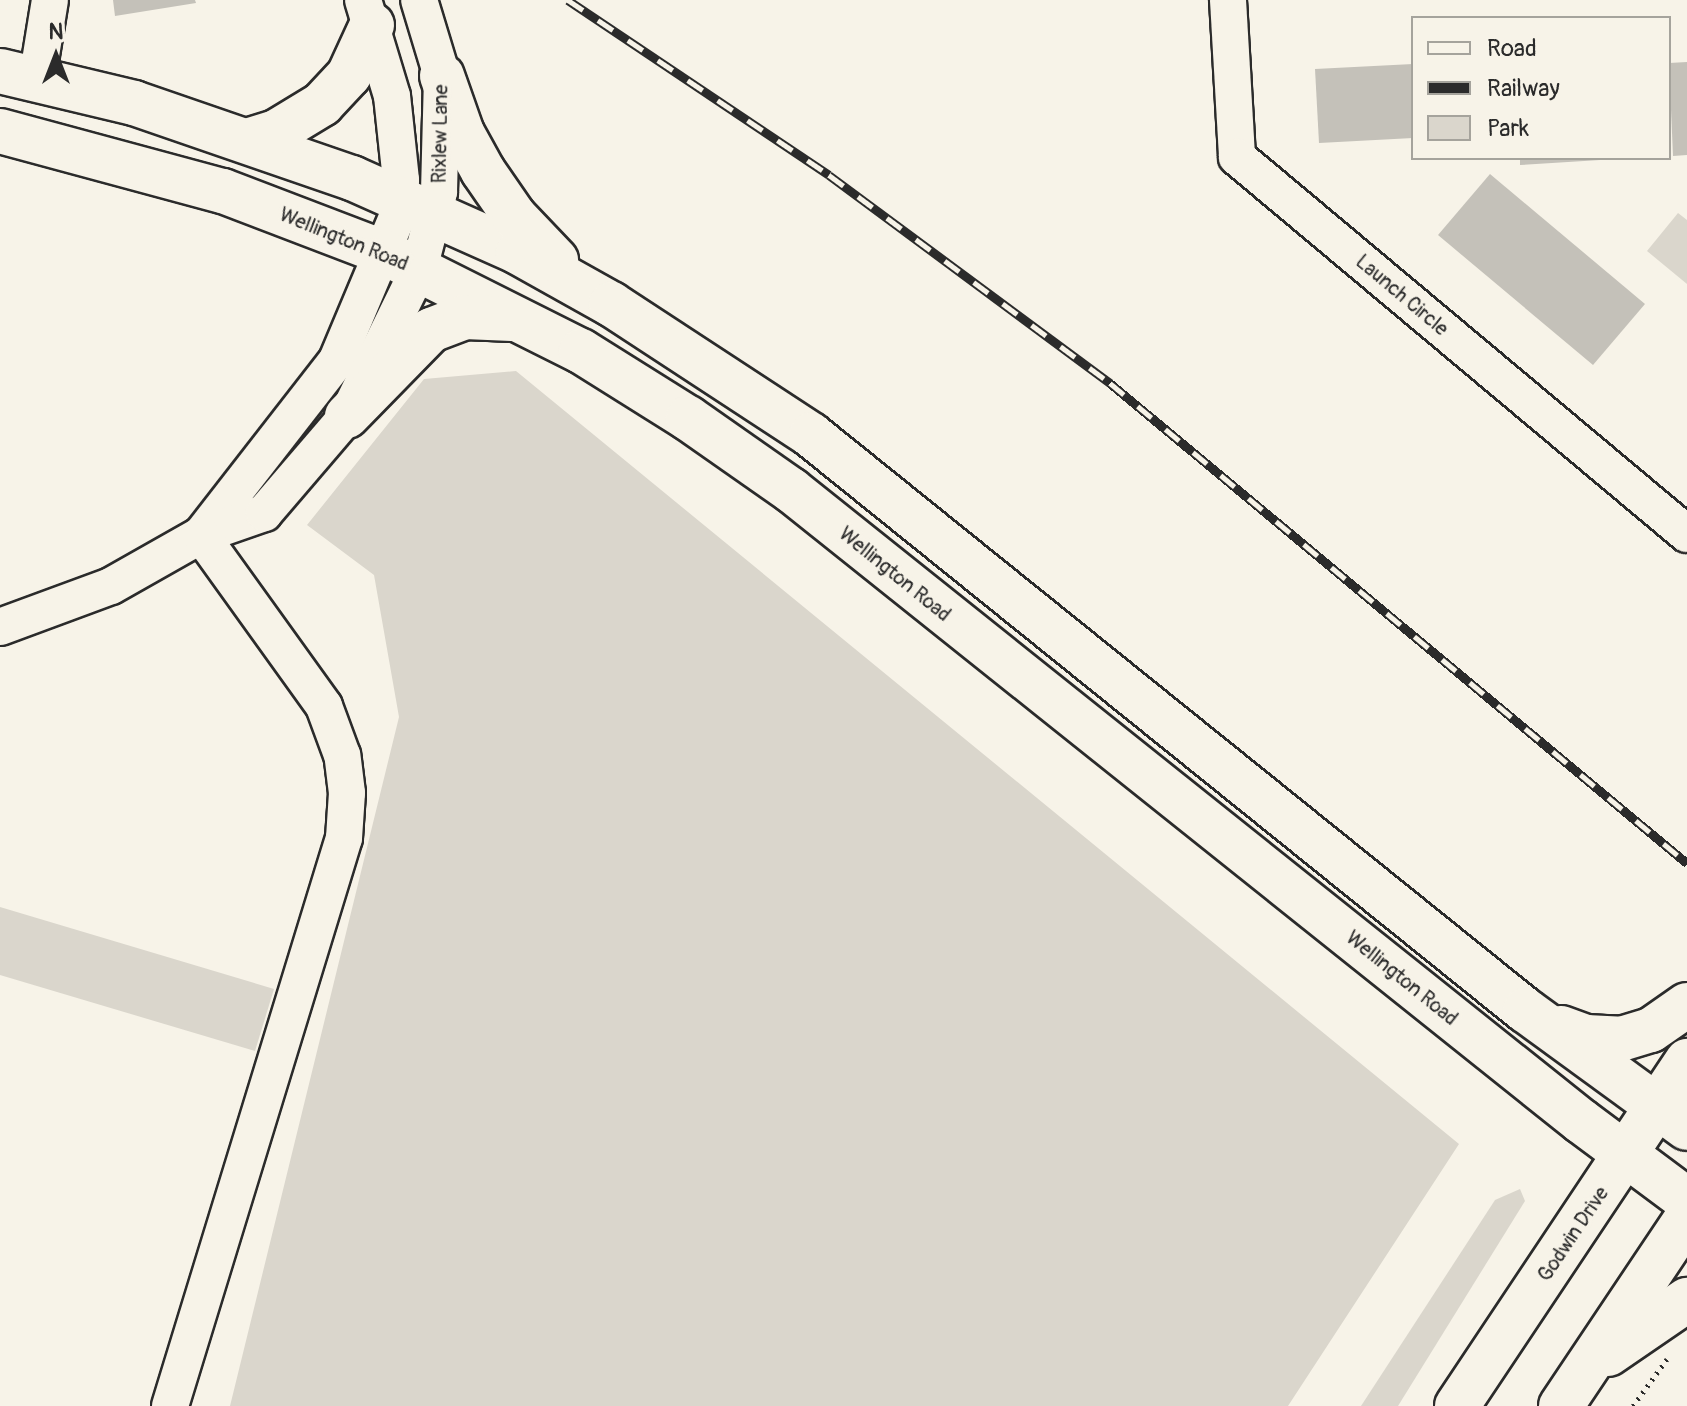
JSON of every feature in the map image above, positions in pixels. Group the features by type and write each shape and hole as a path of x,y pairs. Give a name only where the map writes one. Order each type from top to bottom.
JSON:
{"main road":[{"path":"250,140 311,113 331,95 356,64 367,12"},
{"path":"19,76 134,103 250,140 418,206 518,252 611,304 811,435 1525,1010 1672,1117"},
{"path":"442,76 462,133 514,216 567,270 611,304"},
{"name":"Wellington Road","path":"0,131 223,191 402,261 523,321 688,418 791,490 1687,1200"},
{"path":"347,416 408,347 431,330 484,315 523,321"},
{"path":"1525,1010 1566,1031 1607,1040 1651,1030 1687,1005"},
{"name":"Godwin Drive","path":"1457,1406 1626,1154 1672,1117 1687,1061"},
{"path":"1573,1389 1687,1218"},
{"path":"1573,1389 1687,1300"}],"street":[{"path":"19,76 50,0"},
{"name":"Rixlew Lane","path":"402,261 418,206 442,158 442,76 419,0"},
{"name":"Launch Circle","path":"1228,0 1237,157 1687,534"},
{"name":"Rixlew Lane","path":"367,12 392,96 418,206"},
{"path":"0,627 111,586 201,535 264,513 347,416 402,261"},
{"path":"201,535 337,360 402,261"},
{"path":"170,1406 182,1382 344,838 347,793 342,755 324,706 201,535"}],"path":[{"path":"1633,1406 1669,1357"}],"green space":[{"path":"1678,213 1687,220 1687,284 1647,251"},
{"path":"516,371 1459,1144 1288,1406 230,1406 399,717 374,575 307,525 424,379"},
{"path":"0,907 274,989 255,1051 0,975"},
{"path":"1520,1189 1525,1201 1398,1406 1361,1406 1495,1200"}],"building":[{"path":"113,0 195,0 196,3 115,16"},
{"path":"1687,62 1687,155 1673,156 1671,63"},
{"path":"1411,64 1411,138 1319,143 1315,69"},
{"path":"1520,160 1600,160 1520,165"},
{"path":"1490,174 1645,304 1593,365 1438,235"}],"railway":[{"path":"568,0 829,175 1110,383 1687,863"}]}
